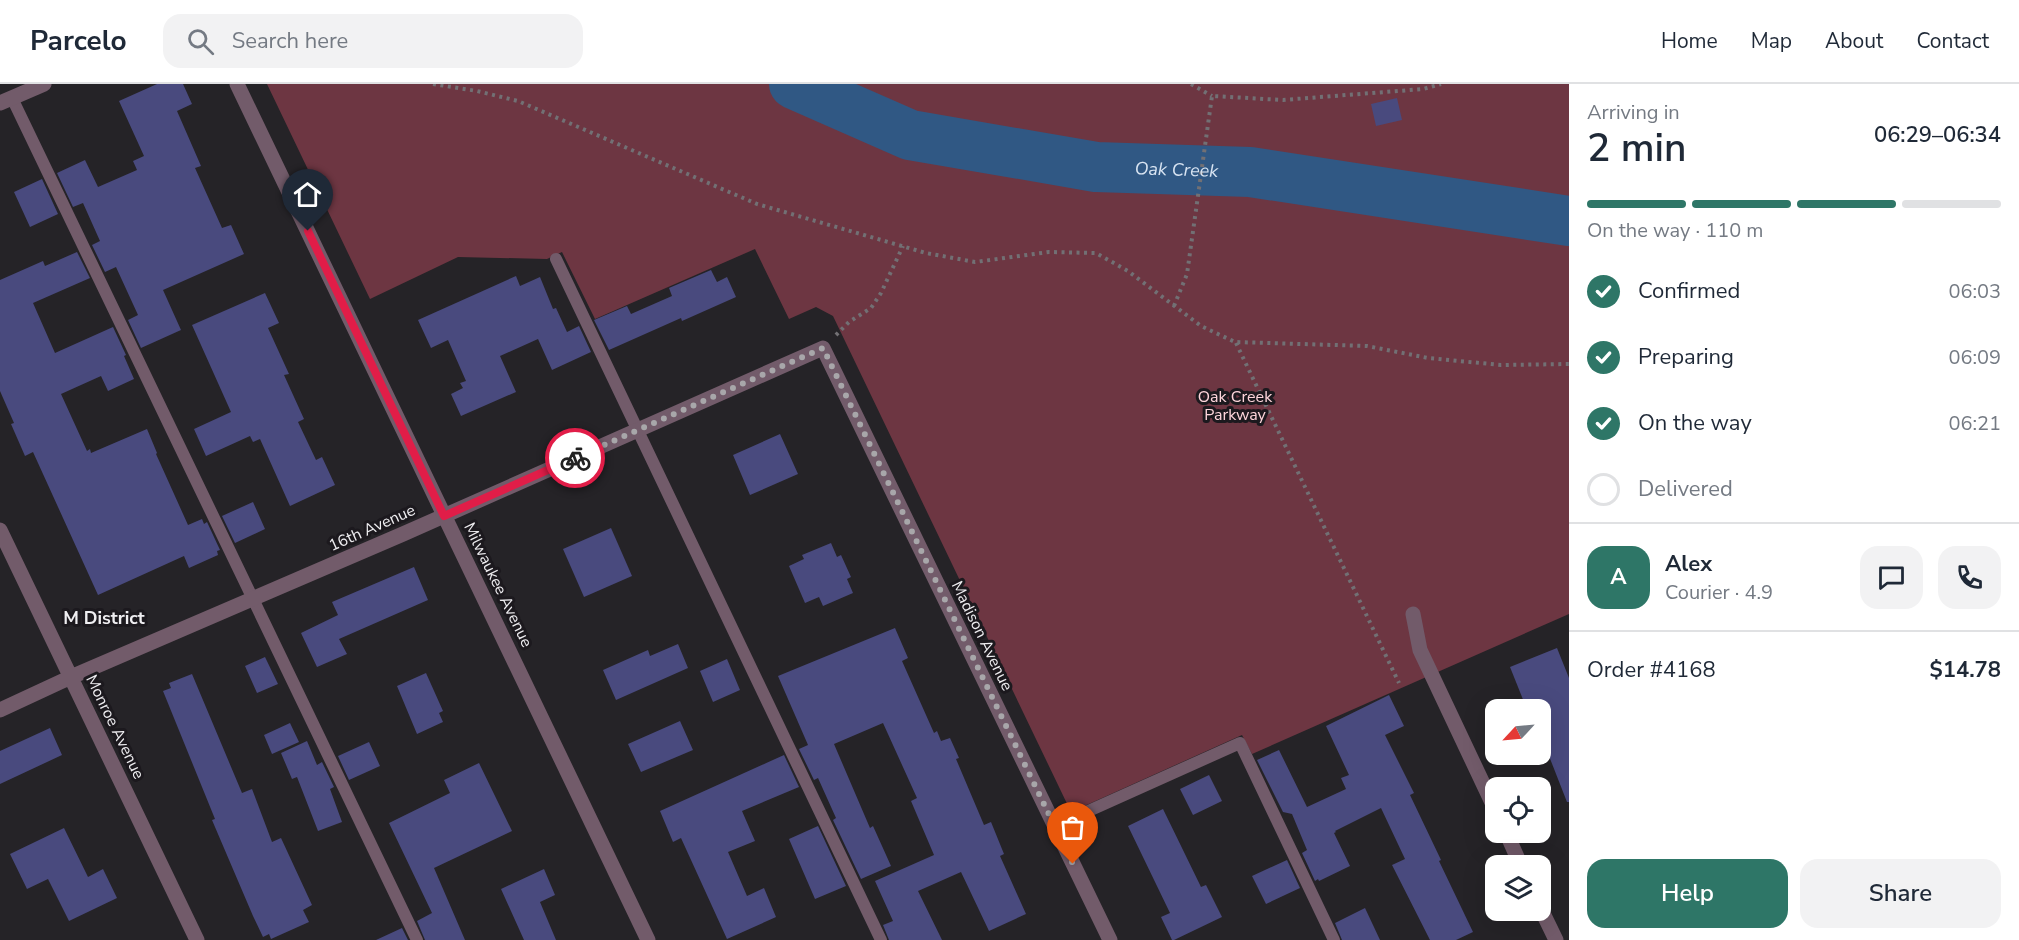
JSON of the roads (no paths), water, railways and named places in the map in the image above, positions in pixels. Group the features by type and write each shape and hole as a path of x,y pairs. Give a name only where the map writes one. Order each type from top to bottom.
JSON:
{"street":[{"path":"6,101 44,84"},
{"name":"Milwaukee Avenue","path":"237,84 648,940"},
{"name":"16th Avenue","path":"0,710 823,348"},
{"name":"Madison Avenue","path":"823,348 1110,940"},
{"name":"Monroe Avenue","path":"0,530 197,940"},
{"path":"1413,614 1420,650 1485,788"},
{"path":"1547,921 1556,940"}],"lane":[{"path":"6,101 252,599 417,940"},
{"path":"556,259 881,940"},
{"path":"1055,826 1240,743 1334,940"}],"waterway":[{"name":"Oak Creek","path":"794,84 910,135 1096,167 1250,172 1569,221"}],"district":[{"name":"M District","path":"104,618"}],"park label":[{"name":"Oak Creek Parkway","path":"1235,406"}]}
